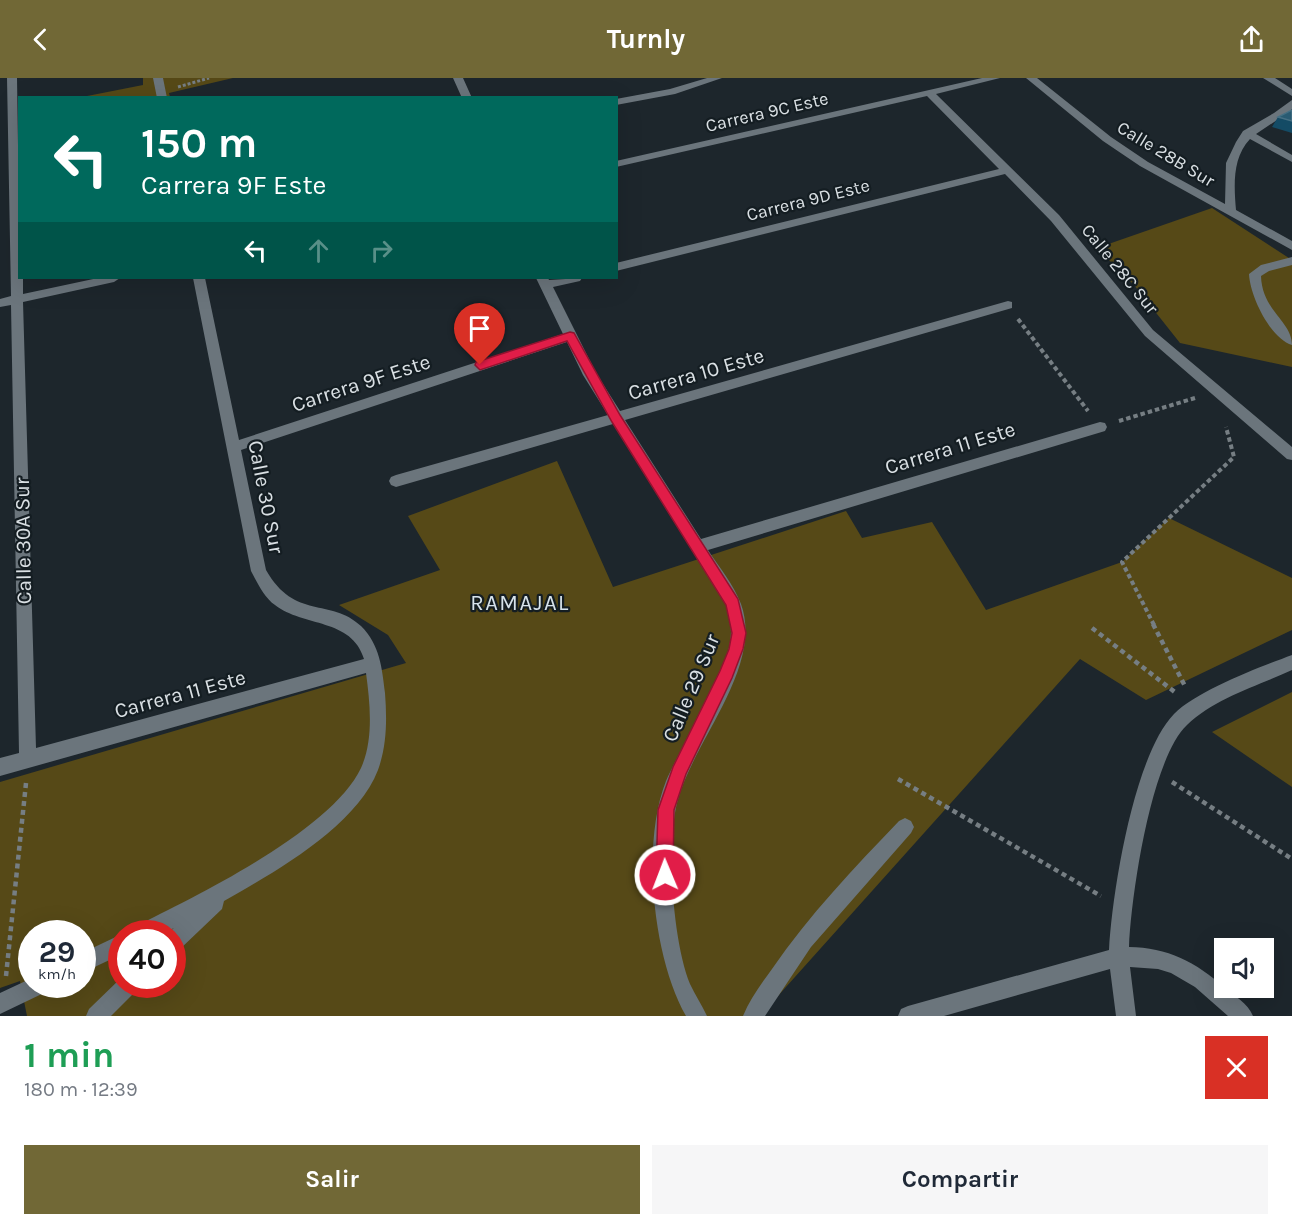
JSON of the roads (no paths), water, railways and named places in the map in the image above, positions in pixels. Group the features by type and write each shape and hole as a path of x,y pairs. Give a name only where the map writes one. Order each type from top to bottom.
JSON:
{"street":[{"name":"Calle 30A Sur","path":"12,78 28,759"},
{"path":"158,78 162,96"},
{"path":"458,78 466,96"},
{"path":"618,102 672,92 717,78"},
{"name":"Carrera 9C Este","path":"618,164 994,78"},
{"name":"Calle 28B Sur","path":"1031,78 1124,152 1292,246"},
{"path":"1231,213 1228,181 1233,158 1247,133 1280,114 1292,101 1268,78"},
{"name":"Calle 28C Sur","path":"930,94 1055,218 1149,333 1292,455"},
{"path":"1247,133 1292,159"},
{"name":"Carrera 9D Este","path":"618,267 1008,170"},
{"path":"1292,261 1265,268 1256,274 1254,287 1260,302 1292,341"},
{"path":"0,303 109,279"},
{"name":"Calle 30 Sur","path":"199,279 259,571 265,586 278,600 296,610 338,622 352,629 364,640 372,664 378,709 376,742 369,770 352,798 298,846 225,892"},
{"path":"544,281 565,279"},
{"name":"Calle 29 Sur","path":"544,281 570,336 616,419 733,603 739,633 736,649 727,673 679,772 666,810 664,854 670,941 680,983 696,1016"},
{"name":"Carrera 10 Este","path":"396,481 1008,305"},
{"name":"Carrera 9F Este","path":"234,447 570,336"},
{"name":"Carrera 11 Este","path":"697,547 1100,427"},
{"path":"1126,1016 1119,957 1125,879 1154,770 1165,743 1179,722 1195,708 1292,662"},
{"name":"Carrera 11 Este","path":"0,767 372,664"},
{"path":"753,1016 764,996 824,914 905,826"},
{"path":"169,920 225,892"},
{"path":"186,930 225,892"},
{"path":"908,1016 1119,957 1143,955 1162,958 1181,966 1206,982 1243,1016"},
{"path":"1,1004 18,996"},
{"path":"96,1016 115,998"}],"district":[{"name":"RAMAJAL","path":"520,603"}]}
